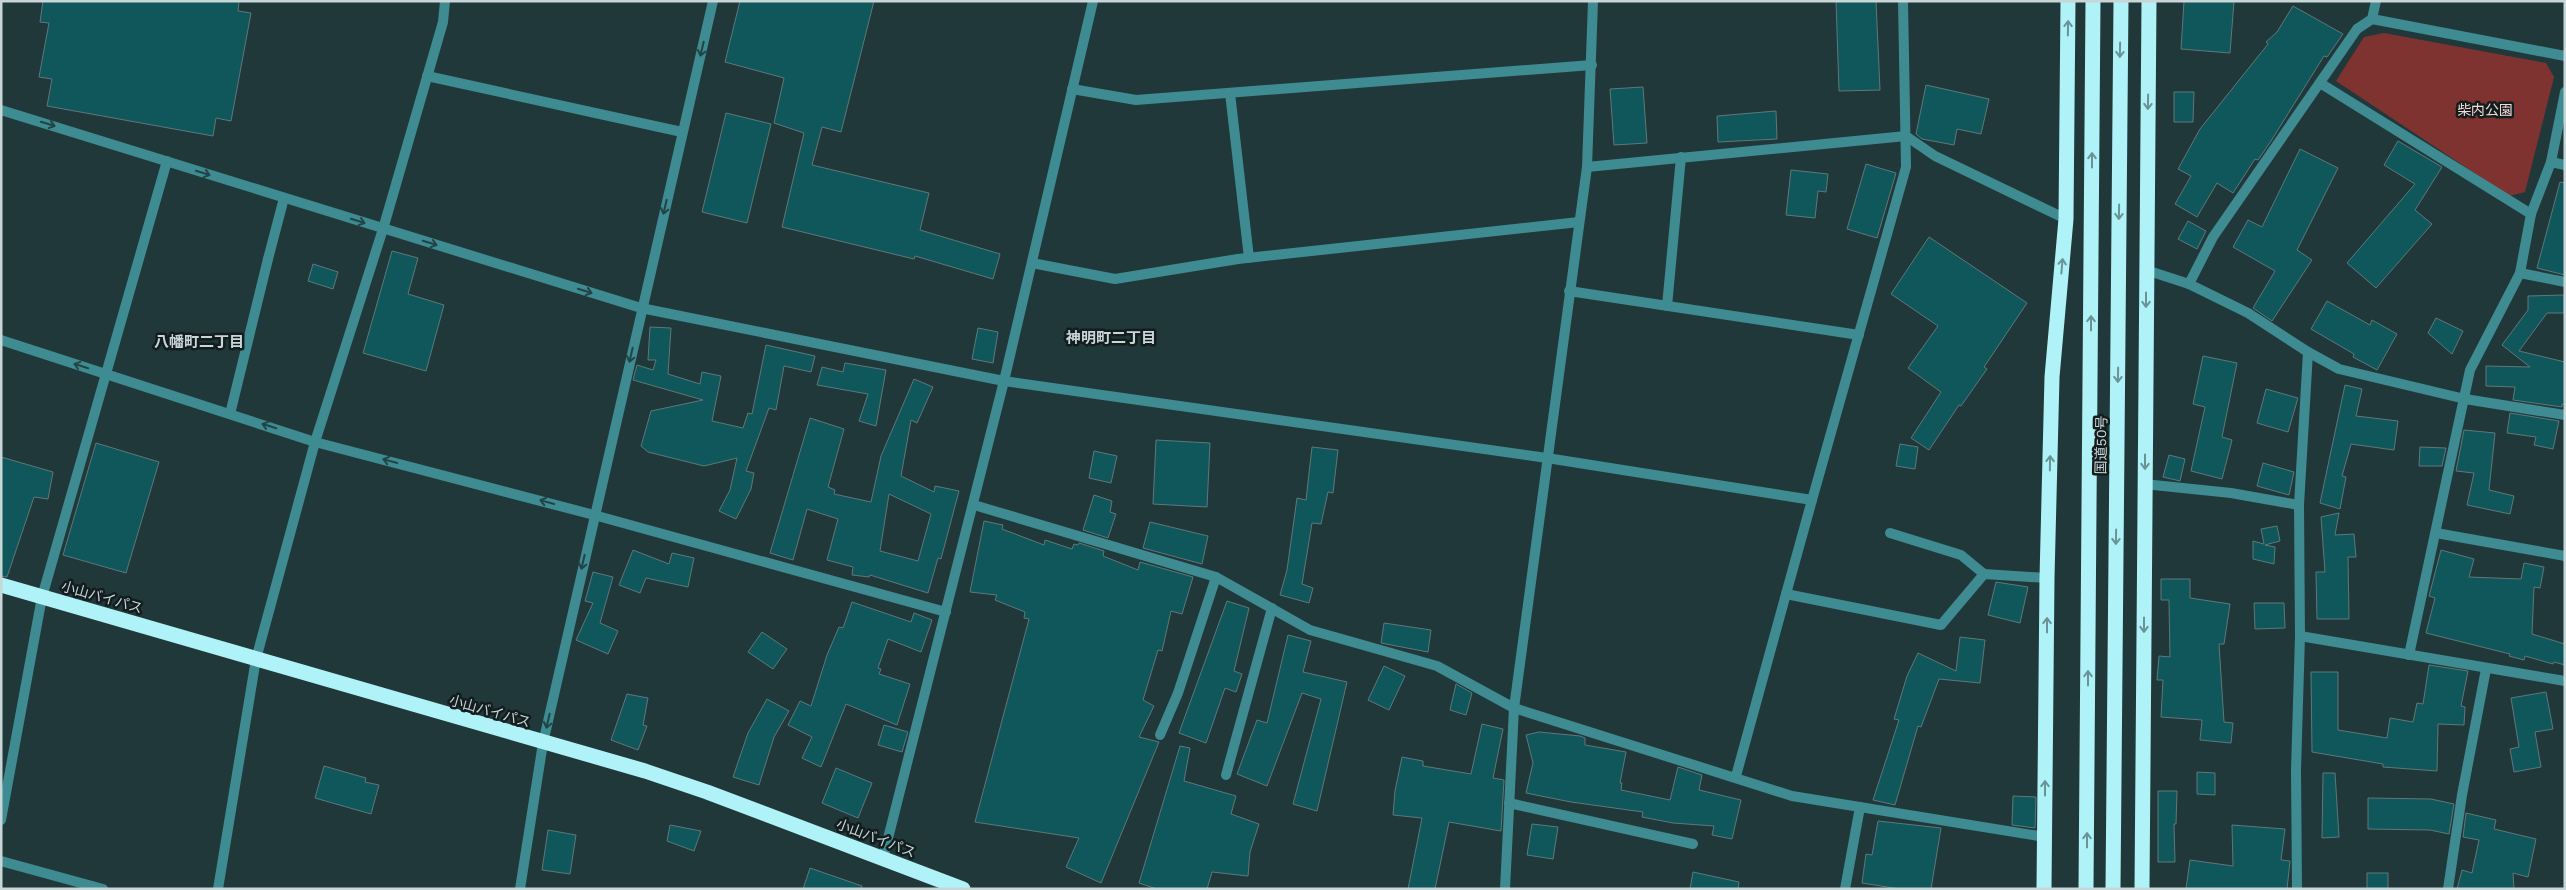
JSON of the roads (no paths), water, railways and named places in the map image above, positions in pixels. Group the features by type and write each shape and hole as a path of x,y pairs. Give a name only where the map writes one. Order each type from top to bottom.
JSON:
{"highway":[{"path":"2044,889 2047,578 2052,376 2066,219 2068,1"},
{"name":"国道50号","path":"2086,889 2093,1"},
{"name":"国道50号","path":"2113,889 2121,1"},
{"path":"2142,889 2149,1"},
{"name":"小山バイパス","path":"1,586 645,771 707,792 963,889"}],"street":[{"path":"218,889 256,659 315,442 383,229 443,22 445,1"},
{"path":"520,889 543,743 713,1"},
{"path":"883,858 974,505 1093,1"},
{"path":"1505,889 1514,708 1546,458 1587,167 1593,1"},
{"path":"1736,776 1906,167 1902,1"},
{"path":"2189,284 2213,237 2357,29 2372,19 2376,1"},
{"path":"2372,19 2565,56"},
{"path":"1072,89 1136,100 1592,65"},
{"path":"427,76 682,132"},
{"path":"2320,83 2531,214"},
{"path":"2409,655 2470,370 2520,273 2531,214 2551,162 2565,92"},
{"path":"1230,93 1249,258"},
{"path":"1,110 642,308 1004,381 1546,458 1812,500"},
{"path":"1587,167 1906,136 1935,156 2066,219"},
{"path":"1667,306 1681,157"},
{"path":"1,820 42,597 167,161"},
{"path":"2551,162 2565,165"},
{"path":"230,414 284,198"},
{"path":"1032,263 1115,279 1249,258 1579,222"},
{"path":"2146,270 2189,284 2248,313 2308,352 2339,369 2465,399 2565,415"},
{"path":"2520,273 2565,282"},
{"path":"1570,291 1859,336"},
{"path":"1,340 315,442 594,515 946,612"},
{"path":"2297,889 2296,770 2300,636 2299,505 2308,352"},
{"path":"2144,484 2231,492 2299,505"},
{"path":"974,505 1216,577 1310,630 1437,666 1514,708 1736,776 1792,796 2045,837"},
{"path":"1890,533 1961,555 1984,574 2047,578"},
{"path":"2436,533 2565,556"},
{"path":"1786,594 1941,625 1984,574"},
{"path":"1160,734 1178,693 1216,577"},
{"path":"1226,775 1272,608"},
{"path":"2300,636 2565,681"},
{"path":"2448,889 2462,795 2486,669"},
{"path":"1509,802 1693,844"},
{"path":"1845,889 1860,807"},
{"path":"1,861 103,889"}],"district":[{"name":"神明町二丁目","path":"1111,338"},
{"name":"八幡町二丁目","path":"199,342"}],"park label":[{"name":"柴内公園","path":"2485,110"}]}
